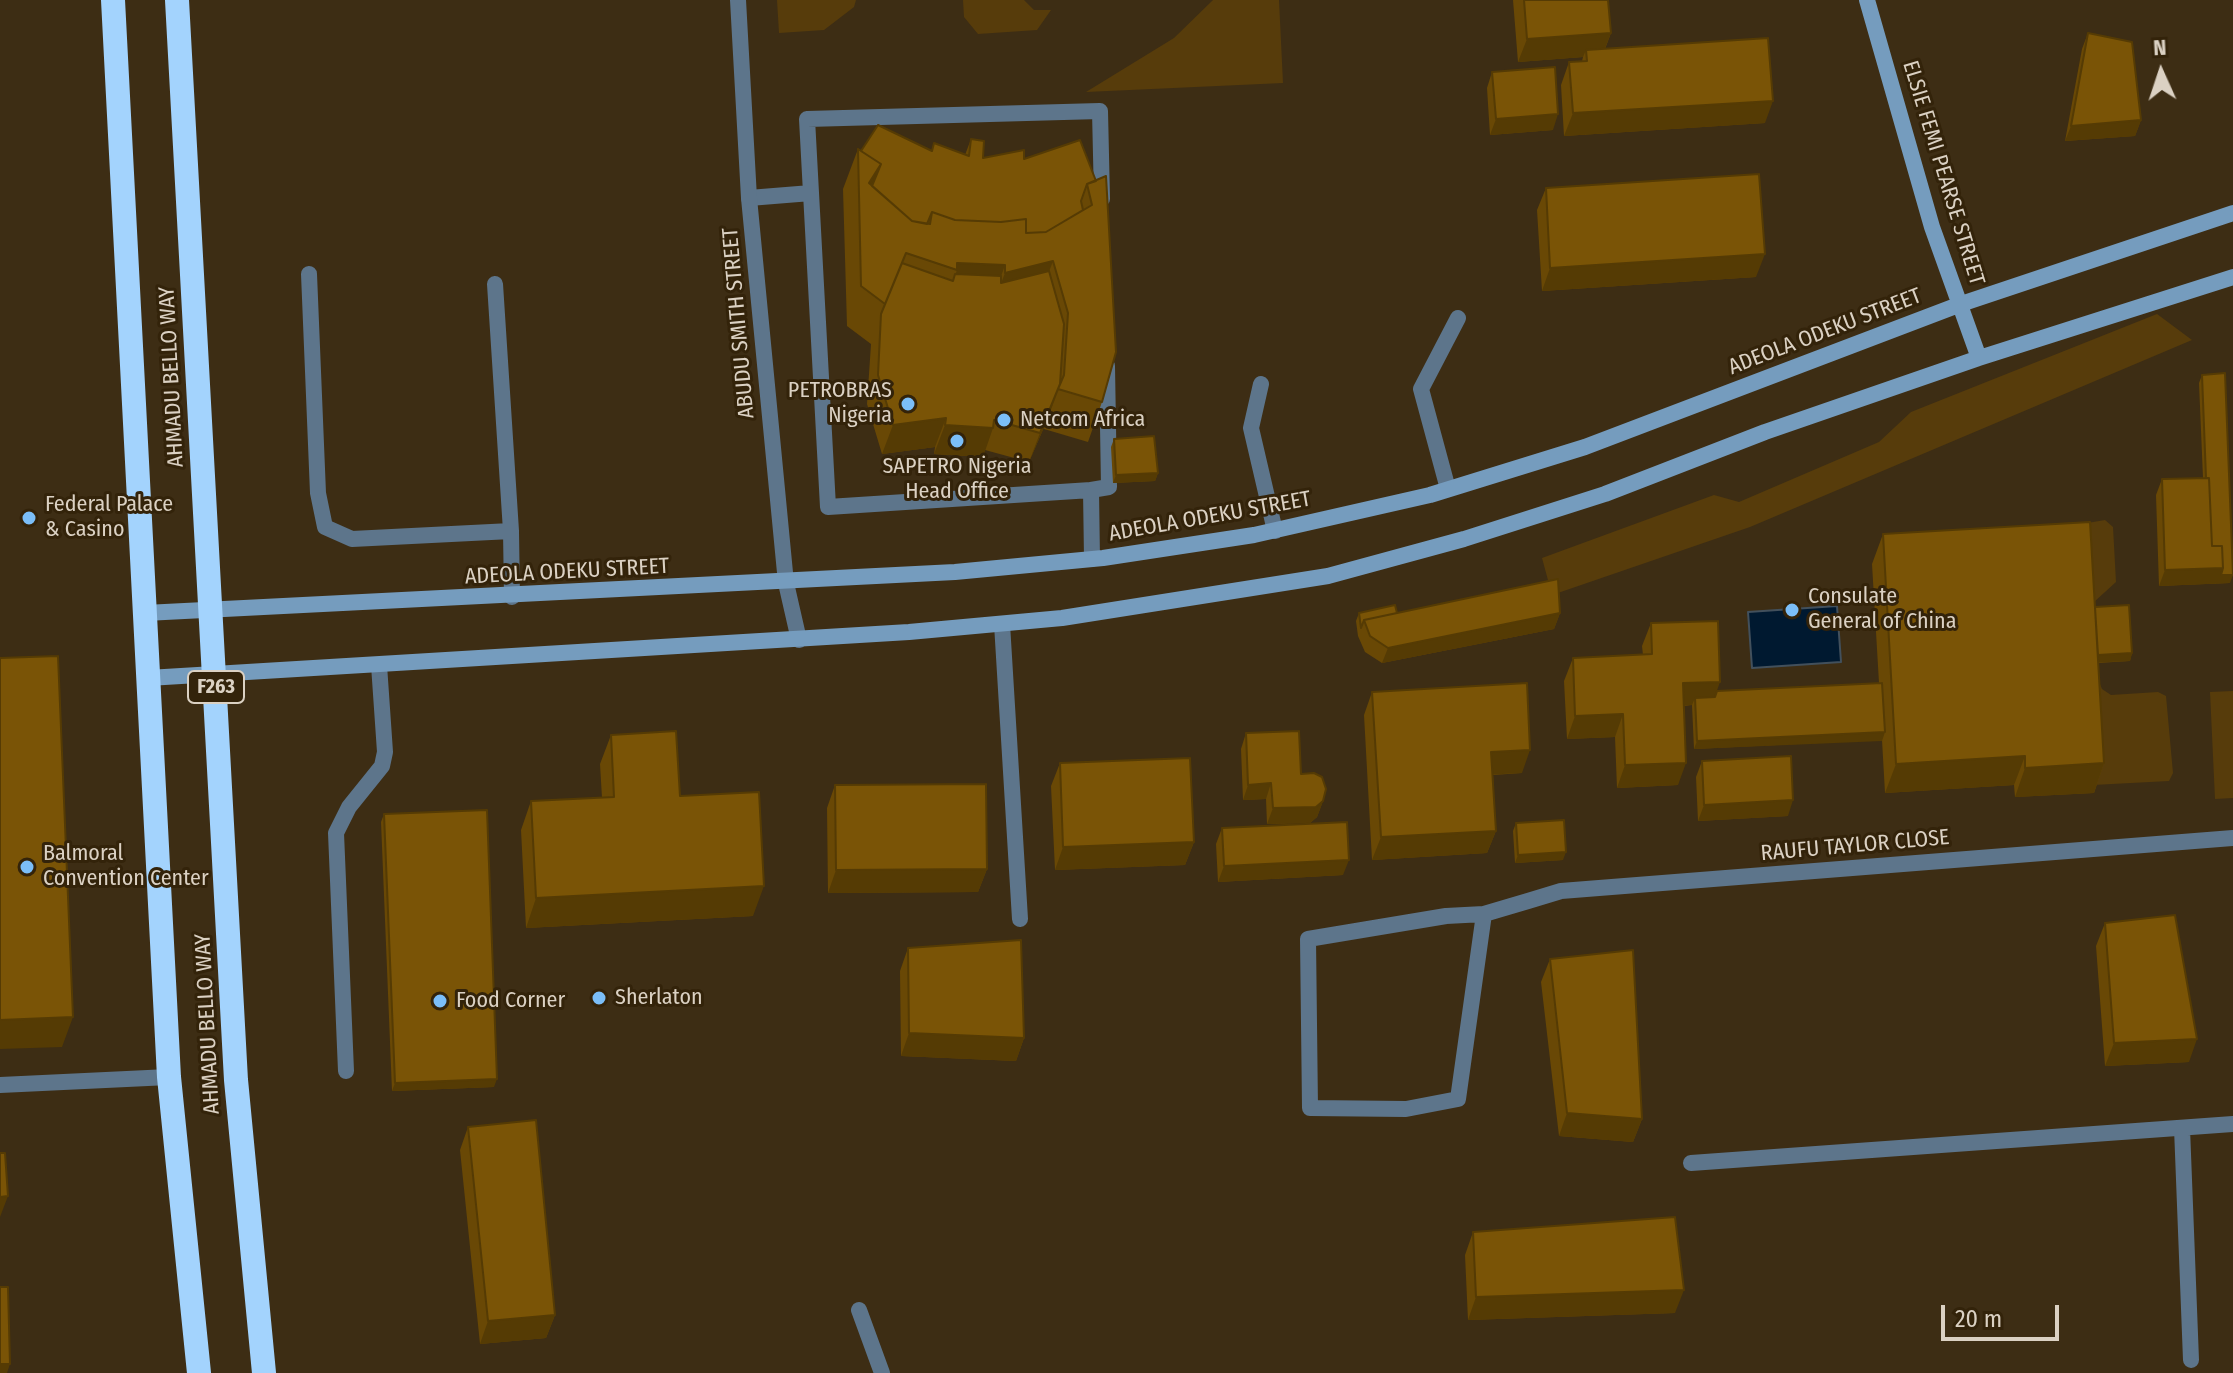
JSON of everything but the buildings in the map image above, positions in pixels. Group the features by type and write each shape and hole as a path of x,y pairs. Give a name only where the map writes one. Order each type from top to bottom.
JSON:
{"highway":[{"name":"AHMADU BELLO WAY","path":"113,0 169,1077 199,1373"},
{"name":"AHMADU BELLO WAY","path":"177,0 236,1080 264,1373"}],"main road":[{"name":"ELSIE FEMI PEARSE STREET","path":"1867,0 1932,227 1979,358"},
{"name":"ADEOLA ODEKU STREET","path":"145,613 786,583 1092,559 1275,531 1448,489 1585,447 1961,304 2233,213"},
{"path":"148,678 799,640 1002,624 1187,601 1328,576 1449,543 1605,494 1765,432 1979,358 2233,277"}],"street":[{"name":"ABUDU SMITH STREET","path":"738,0 749,198 786,583 799,640"},
{"path":"1103,221 1100,111 807,119 828,507 1109,487 1106,346"},
{"path":"749,198 811,193"},
{"path":"309,274 318,493 325,527 352,539 511,531"},
{"path":"495,284 511,531 512,597"},
{"path":"1448,489 1421,389 1458,318"},
{"path":"1261,384 1251,428 1275,531"},
{"path":"1091,490 1092,559"},
{"path":"1002,624 1020,919"},
{"path":"346,1071 336,833 349,807 382,766 385,752 379,665"},
{"name":"RAUFU TAYLOR CLOSE","path":"1484,914 1458,1099 1406,1109 1310,1108 1308,939 1446,916 1484,914 1561,891 2233,838"},
{"path":"0,1085 169,1077"},
{"path":"1691,1163 2233,1124"},
{"path":"2182,1128 2191,1360"},
{"path":"859,1310 882,1373"}],"shaded area":[{"path":"777,0 856,0 854,7 824,30 779,33"},
{"path":"963,0 1024,0 1034,10 1051,10 1037,30 978,34 964,17"},
{"path":"1213,0 1279,0 1283,83 1086,92 1174,38"},
{"path":"2157,314 2192,340 1750,527 1552,595 1542,558 1714,495 1739,502 1879,442 1911,412"},
{"path":"2105,520 2113,527 2116,582 2094,602 1999,538"},
{"path":"2097,677 2102,689 2111,695 2158,692 2166,696 2173,773 2169,781 2093,785"},
{"path":"2233,691 2233,798 2215,799 2210,692"}],"water":[{"path":"1837,606 1841,662 1752,668 1748,612"}],"place":[{"name":"PETROBRAS Nigeria","path":"908,404"},
{"name":"Netcom Africa","path":"1004,420"},
{"name":"SAPETRO Nigeria Head Office","path":"957,441"},
{"name":"Federal Palace & Casino","path":"29,518"},
{"name":"Consulate General of China","path":"1792,610"},
{"name":"Balmoral Convention Center","path":"27,867"},
{"name":"Sherlaton","path":"599,998"},
{"name":"Food Corner","path":"440,1001"}]}
